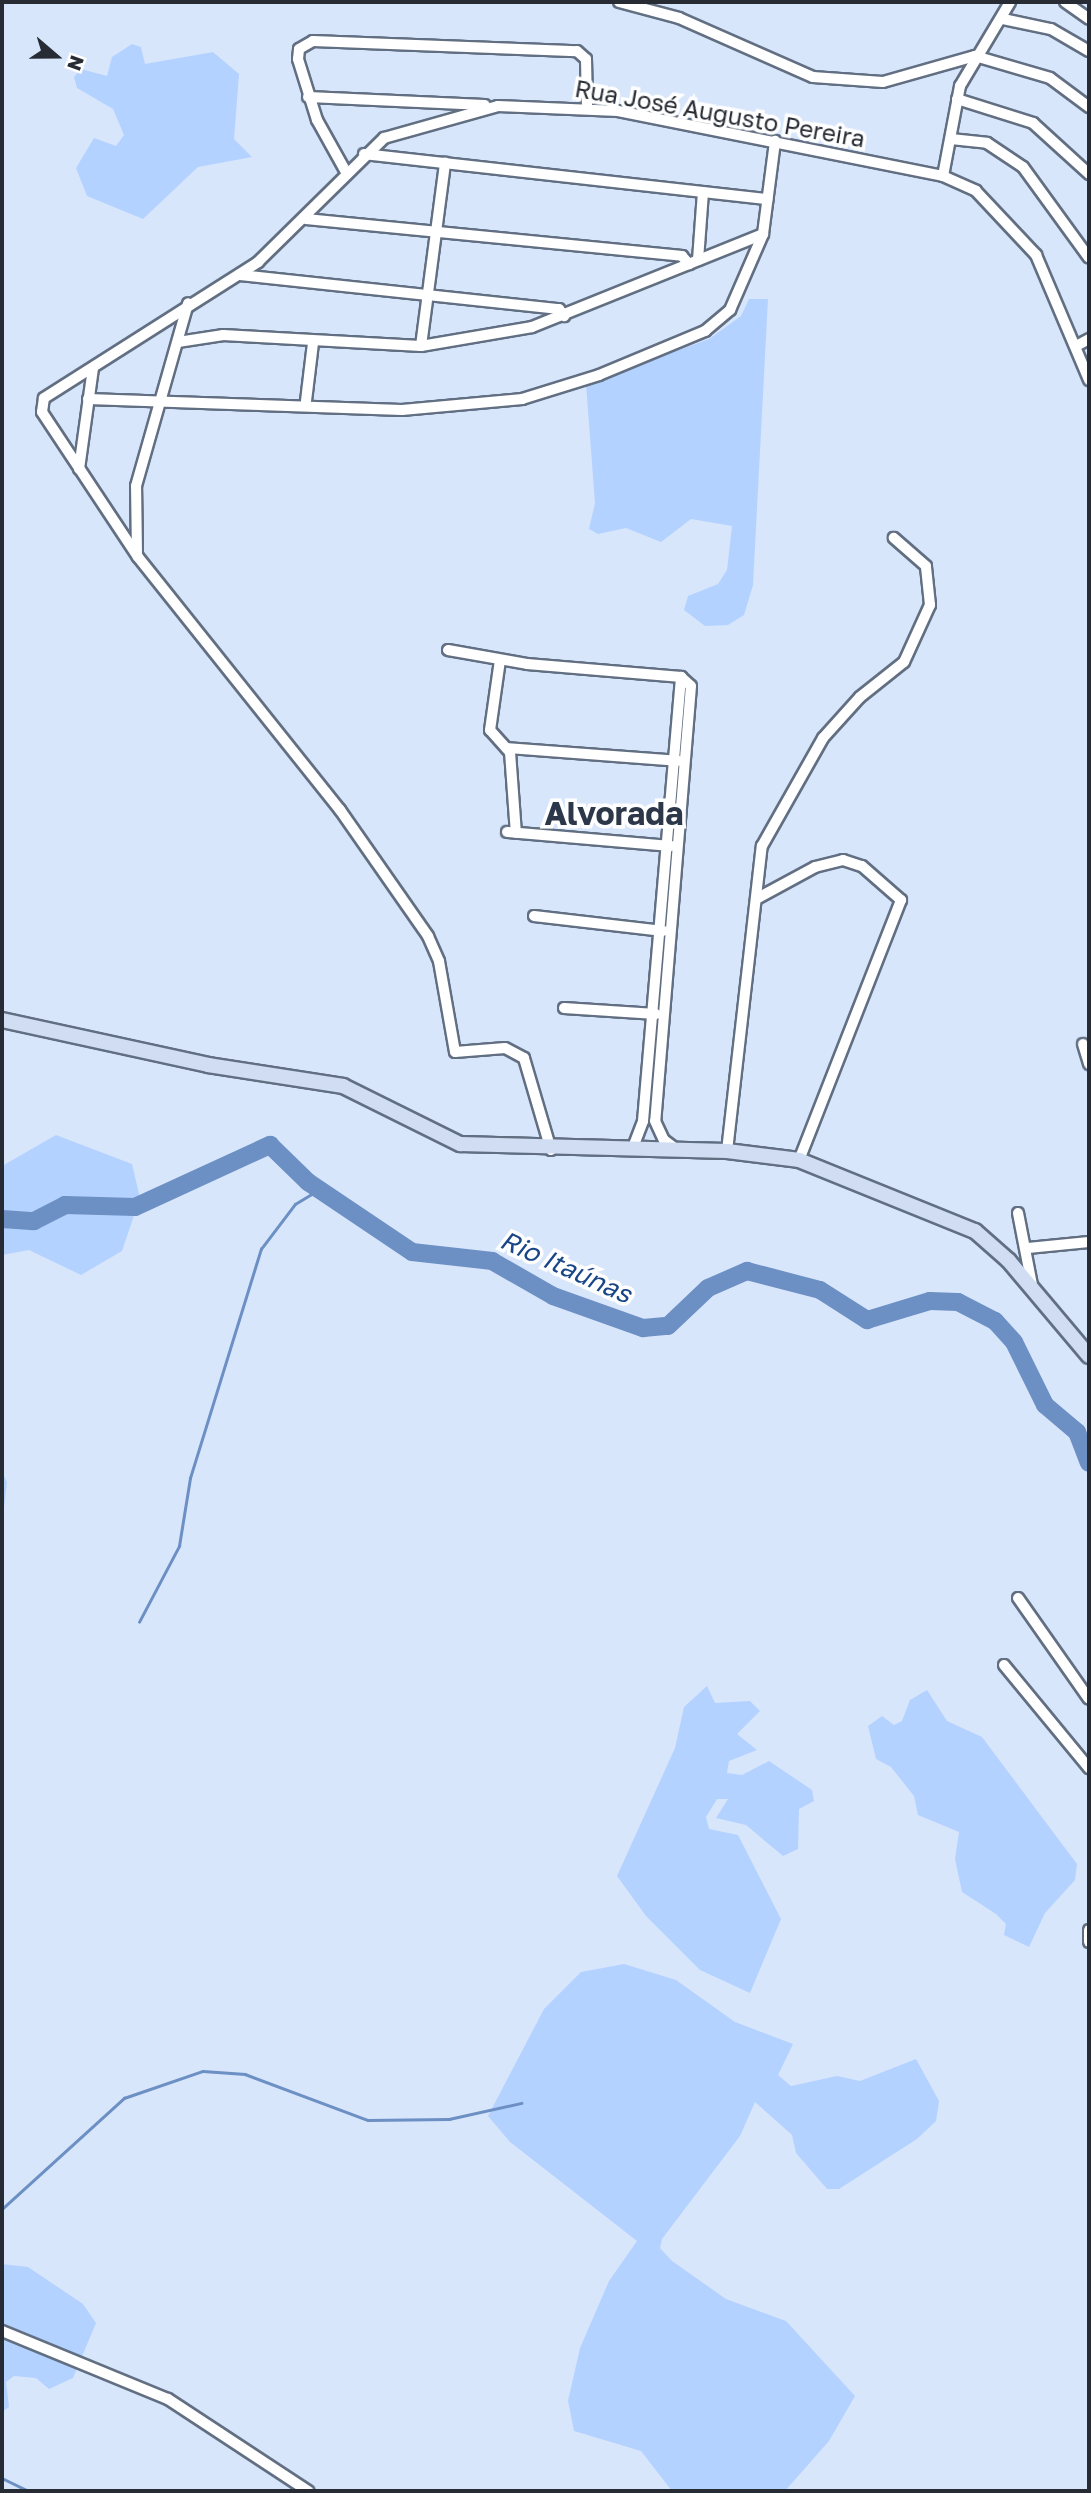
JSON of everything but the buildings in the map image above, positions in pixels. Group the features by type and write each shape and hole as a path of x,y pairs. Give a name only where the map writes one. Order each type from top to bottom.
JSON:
{"main road":[{"path":"2,1020 184,1060 343,1086 443,1138 532,1150 676,1149 727,1151 799,1160 975,1231 1033,1290 1089,1356"}],"street":[{"path":"619,2 679,18 830,80 883,82 975,56 1050,78 1089,107"},
{"path":"943,176 957,99 975,56 1003,19 1010,2"},
{"path":"1065,2 1089,19"},
{"path":"1003,19 1051,29 1089,51"},
{"path":"346,172 308,97 298,59 299,49 313,41 576,51 586,59 587,108"},
{"path":"308,97 498,106"},
{"path":"957,99 1033,123 1089,174"},
{"name":"Rua José Augusto Pereira","path":"79,470 42,412 44,398 188,303 240,275 306,219 364,153 405,128 498,106 587,108 775,141 943,176 989,200 1021,234 1048,278 1089,380"},
{"path":"951,139 987,143 1023,167 1089,258"},
{"path":"88,399 157,402 306,401 402,410 522,399 599,375 719,320 744,287 763,234 775,141"},
{"path":"364,153 768,199"},
{"path":"421,346 445,163"},
{"path":"693,262 703,192"},
{"path":"306,219 682,257 693,262"},
{"path":"178,342 223,335 313,343 421,346 564,316 763,234"},
{"path":"240,275 428,299 559,309 564,316"},
{"path":"138,557 135,494 157,402 178,342 188,303"},
{"path":"1076,346 1089,339"},
{"path":"306,401 313,343"},
{"path":"93,368 79,470 138,557 340,810 428,936 439,961 450,1045 461,1055 505,1048 520,1052 551,1150"},
{"path":"727,1151 762,846 794,780 835,722 904,662 922,632 930,578 915,552 894,538"},
{"path":"448,650 500,660 681,677 691,687 679,761 656,1014 643,1121 632,1150"},
{"path":"500,660 490,730 507,748 512,832 672,846"},
{"path":"507,748 679,761"},
{"path":"756,898 815,867 843,860 862,866 901,900 799,1160"},
{"path":"534,916 664,931"},
{"path":"564,1008 656,1014"},
{"path":"656,1014 655,1121 664,1140 676,1149"},
{"path":"1083,1044 1089,1064"},
{"path":"532,1150 541,1124"},
{"path":"1018,1213 1028,1248 1033,1290"},
{"path":"1028,1248 1089,1242"},
{"path":"1018,1598 1089,1699"},
{"path":"1004,1665 1089,1768"},
{"path":"2,2331 168,2399 308,2491"}],"shaded area":[{"path":"132,44 141,47 145,64 213,52 239,74 234,139 252,157 198,167 143,219 87,196 76,168 94,138 116,146 124,135 113,109 77,88 74,77 81,69 107,76 112,57"},
{"path":"749,299 768,299 753,585 744,615 728,625 705,626 684,610 688,596 718,584 727,570 732,526 691,519 661,542 626,528 598,534 589,529 595,503 586,384 709,339 741,316"},
{"path":"56,1135 132,1164 140,1198 122,1251 81,1275 29,1250 2,1255 2,1166"},
{"path":"2,1472 7,1482 2,1524"},
{"path":"707,1686 715,1703 750,1701 760,1711 737,1734 757,1750 729,1761 727,1773 742,1775 769,1761 812,1790 814,1801 799,1809 798,1849 783,1856 746,1825 716,1818 728,1799 717,1799 706,1817 709,1829 738,1835 781,1919 750,1993 700,1970 646,1916 617,1876 675,1748 684,1707"},
{"path":"927,1690 947,1721 982,1737 1077,1864 1075,1880 1045,1913 1029,1947 1004,1935 1006,1924 996,1914 962,1892 955,1859 959,1832 918,1815 914,1796 891,1767 876,1759 868,1726 882,1716 894,1725 902,1721 910,1700"},
{"path":"624,1964 676,1980 735,2022 793,2044 778,2075 791,2086 837,2076 860,2081 916,2059 939,2101 936,2121 917,2139 839,2189 827,2189 796,2153 792,2135 755,2102 740,2136 662,2239 660,2248 672,2261 726,2299 786,2321 855,2396 829,2441 785,2491 672,2491 641,2451 574,2431 568,2401 580,2348 609,2281 637,2241 510,2142 488,2116 544,2009 581,1972"},
{"path":"2,2264 28,2267 83,2304 96,2323 73,2378 49,2389 36,2378 14,2376 6,2382 9,2407 2,2412"}],"waterway":[{"name":"Rio Itaúnas","path":"2,1219 34,1221 65,1205 135,1207 270,1145 308,1182 412,1252 492,1261 553,1296 643,1328 668,1326 708,1288 747,1271 820,1290 867,1320 930,1301 958,1302 995,1321 1014,1342 1045,1405 1077,1432 1089,1463"},
{"path":"139,1622 179,1546 190,1478 261,1249 295,1204 320,1189"},
{"path":"2,2209 124,2098 203,2071 245,2074 368,2120 449,2119 521,2103"},
{"path":"2,2478 29,2491"}],"district":[{"name":"Alvorada","path":"614,813"}]}
